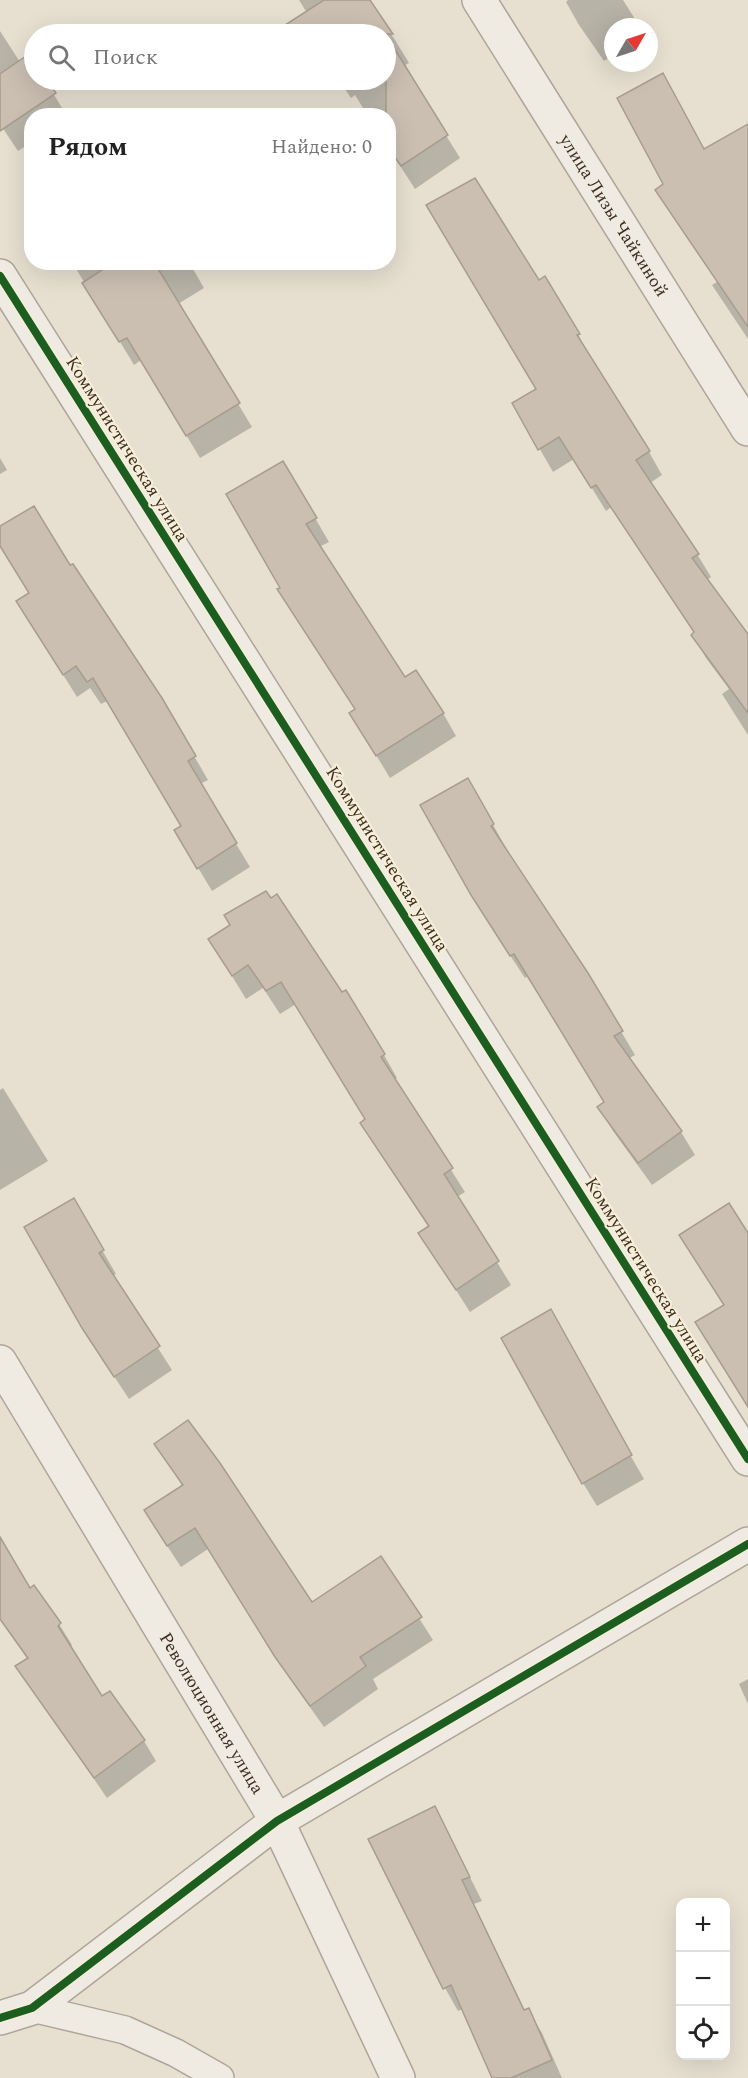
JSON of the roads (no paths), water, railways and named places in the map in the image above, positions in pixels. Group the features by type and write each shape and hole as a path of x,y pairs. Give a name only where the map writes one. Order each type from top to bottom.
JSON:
{"street":[{"name":"улица Лизы Чайкиной","path":"478,0 748,429"},
{"name":"Коммунистическая улица","path":"0,276 748,1459"},
{"name":"Революционная улица","path":"0,1362 277,1821 398,2078"},
{"path":"0,2018 32,2008 277,1821 748,1544"}],"lane":[{"path":"32,2008 125,2031 176,2053 220,2078"}]}
